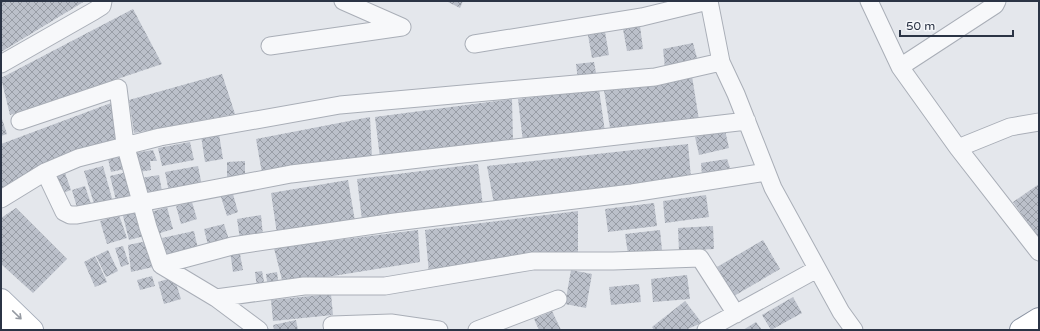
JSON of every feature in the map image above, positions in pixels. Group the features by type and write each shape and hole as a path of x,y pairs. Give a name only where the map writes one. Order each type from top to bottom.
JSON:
{"main road":[{"path":"1,300 32,330"},
{"path":"1021,330 1039,319"},
{"path":"1,325 5,330"}],"street":[{"path":"1,64 94,12 102,6 103,1"},
{"path":"270,46 402,27 343,1"},
{"path":"474,44 642,17 708,1 720,62 747,122 773,188 841,312 854,330"},
{"path":"869,1 900,67 958,148 1039,252"},
{"path":"900,67 995,5 997,1"},
{"path":"1,199 45,172 78,158 126,144 340,105 655,77 720,62"},
{"path":"20,121 118,88 126,144 141,203 161,265 216,298 259,330"},
{"path":"45,172 64,212 70,215 291,174 747,122"},
{"path":"958,148 1010,127 1039,122"},
{"path":"161,265 232,246 395,222 632,193 766,172"},
{"path":"216,298 304,286 385,286 533,261 612,261 700,258 736,314"},
{"path":"706,330 818,269"},
{"path":"477,330 558,299"},
{"path":"333,330 332,326 391,323 438,330"}],"building":[{"path":"1,1 85,1 1,52"},
{"path":"446,1 463,1 460,8"},
{"path":"133,9 162,64 10,115 1,78"},
{"path":"640,26 643,49 627,51 623,29"},
{"path":"605,32 609,55 592,58 588,35"},
{"path":"693,43 698,62 665,68 663,49"},
{"path":"594,62 597,78 578,80 576,64"},
{"path":"222,74 235,114 134,133 129,100"},
{"path":"692,76 699,120 611,134 604,90"},
{"path":"599,89 605,132 523,142 518,99"},
{"path":"512,99 513,141 380,158 375,117"},
{"path":"111,103 117,138 1,189 1,144"},
{"path":"1,116 7,134 1,136"},
{"path":"370,117 372,157 262,173 256,139"},
{"path":"725,130 729,148 699,155 695,137"},
{"path":"219,134 223,159 205,162 201,136"},
{"path":"190,142 194,160 162,166 158,148"},
{"path":"688,144 691,178 494,204 487,166"},
{"path":"153,150 157,161 150,161 151,170 139,172 135,153"},
{"path":"126,156 129,168 111,172 108,159"},
{"path":"727,159 731,171 702,176 701,163"},
{"path":"245,161 245,178 227,178 227,162"},
{"path":"478,164 483,206 362,220 357,179"},
{"path":"103,166 113,202 95,207 84,171"},
{"path":"198,166 202,186 169,192 165,172"},
{"path":"127,172 133,196 116,200 110,176"},
{"path":"65,173 71,190 58,195 52,177"},
{"path":"159,175 162,191 144,194 141,178"},
{"path":"348,180 355,221 277,234 271,193"},
{"path":"1039,184 1039,238 1013,202"},
{"path":"85,186 92,207 78,211 72,190"},
{"path":"233,194 238,212 227,216 221,197"},
{"path":"706,195 709,217 665,223 663,201"},
{"path":"192,202 197,219 181,224 176,206"},
{"path":"654,203 657,226 608,232 605,209"},
{"path":"167,207 173,229 157,234 151,212"},
{"path":"16,208 67,259 33,293 1,264 1,218"},
{"path":"137,208 144,236 129,240 122,212"},
{"path":"578,211 578,253 429,273 425,230"},
{"path":"119,215 127,238 107,244 100,221"},
{"path":"261,215 263,235 240,239 237,219"},
{"path":"224,224 229,240 208,245 204,229"},
{"path":"713,226 714,249 679,251 678,228"},
{"path":"418,230 420,262 283,284 274,248"},
{"path":"660,230 662,250 628,254 625,234"},
{"path":"194,231 198,249 167,257 162,238"},
{"path":"763,240 780,269 734,296 717,267"},
{"path":"147,241 153,267 131,272 128,245"},
{"path":"123,246 129,264 121,267 115,248"},
{"path":"239,249 243,270 233,272 230,251"},
{"path":"108,250 118,271 106,277 96,256"},
{"path":"95,256 107,282 95,287 84,262"},
{"path":"571,270 592,274 586,308 565,304"},
{"path":"262,271 265,287 257,288 255,272"},
{"path":"277,272 279,287 268,288 266,274"},
{"path":"687,275 690,299 653,302 651,279"},
{"path":"152,276 155,286 140,290 137,280"},
{"path":"174,277 181,299 164,304 158,282"},
{"path":"639,284 641,302 611,305 609,287"},
{"path":"331,294 333,315 273,321 271,300"},
{"path":"793,297 802,313 771,330 762,315"},
{"path":"685,301 702,323 685,330 654,330 652,327"},
{"path":"552,311 561,330 539,330 534,319"},
{"path":"296,320 298,330 274,330 273,325"},
{"path":"756,322 762,330 743,330"}]}
